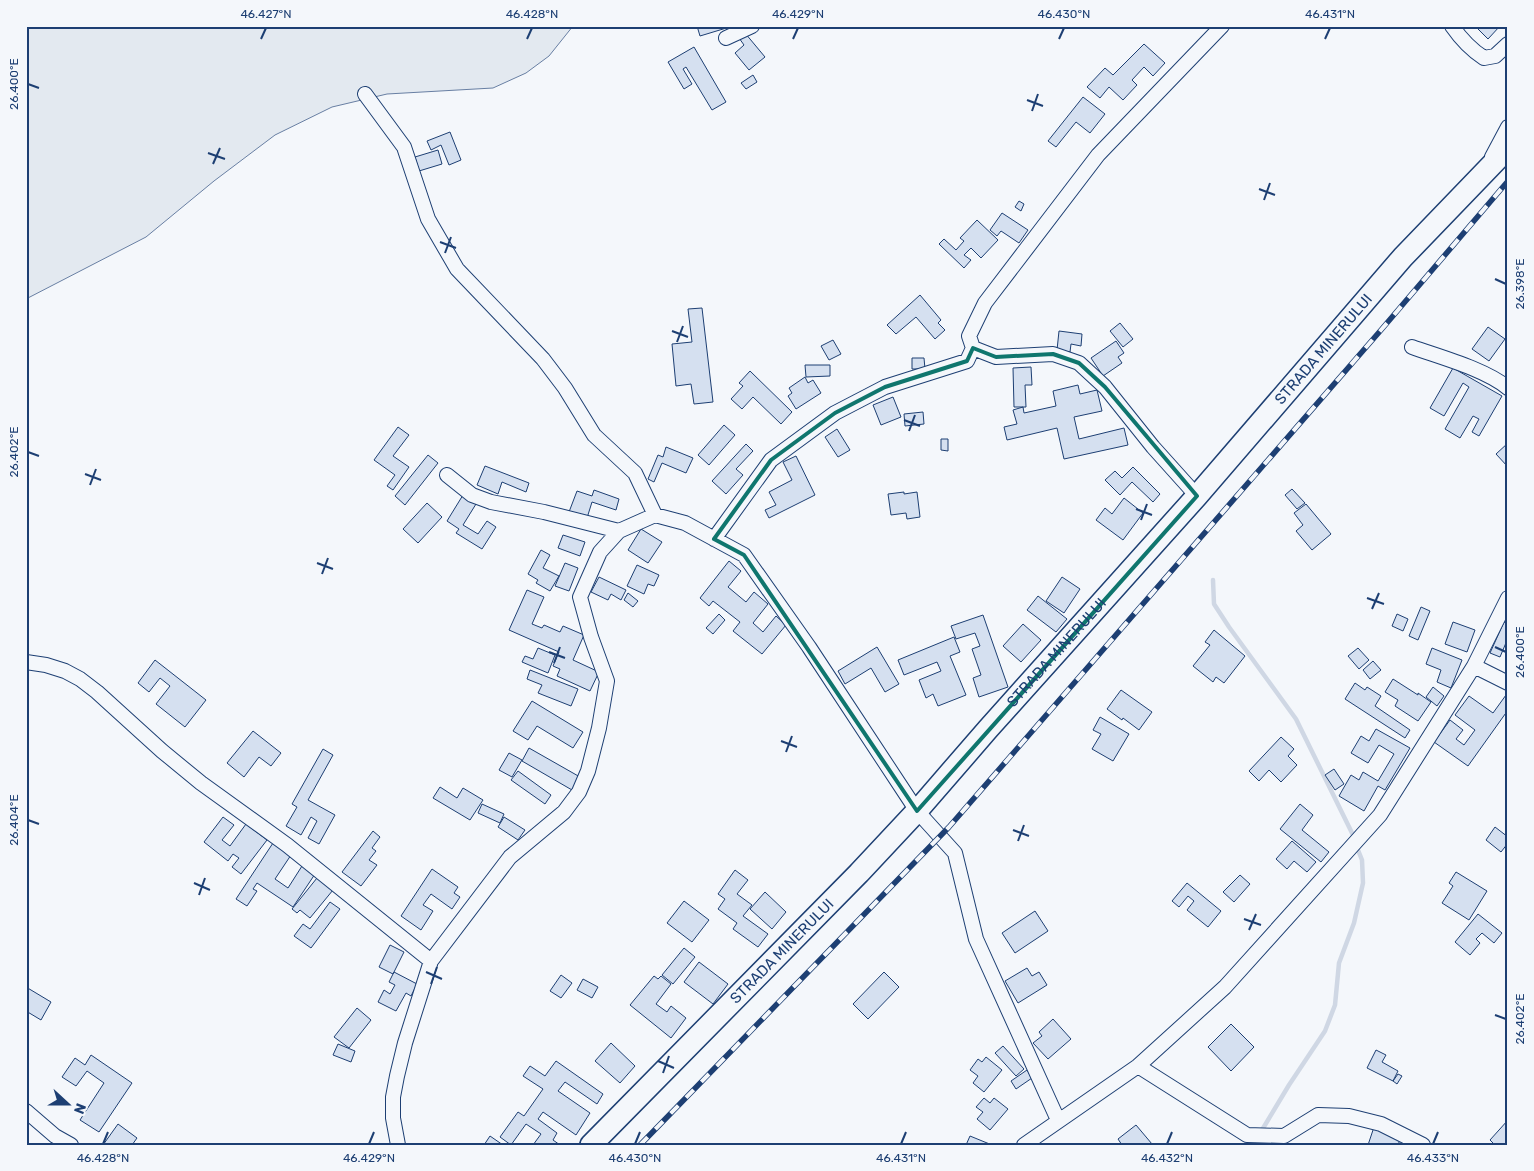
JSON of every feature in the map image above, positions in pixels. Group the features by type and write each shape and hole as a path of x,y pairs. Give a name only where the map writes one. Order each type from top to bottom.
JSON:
{"main road":[{"name":"STRADA MINERULUI","path":"591,1145 784,950 917,811 1197,496 1403,257 1508,148"}],"street":[{"path":"726,38 752,26"},
{"path":"714,539 771,460 835,413 885,387 967,361 973,348 969,336 984,304 1042,227 1098,154 1222,26"},
{"path":"1452,26 1461,40 1484,58 1495,56 1508,44"},
{"path":"365,94 404,147 428,219 457,269 543,359 565,388 594,435 635,473 655,516"},
{"path":"1483,173 1508,127"},
{"path":"1412,347 1482,373 1500,381 1508,388"},
{"path":"973,348 996,357 1052,354 1079,363 1105,387 1153,447 1197,496"},
{"path":"448,475 472,495 491,502 544,512 619,532"},
{"path":"398,1145 393,1118 393,1098 405,1043 431,961 510,856 564,812 579,792 588,771 599,728 607,681 590,637 580,597 600,552 619,532 655,516 685,523 744,556 809,647 917,811 955,853 976,939 1058,1120"},
{"path":"1024,1145 1138,1066 1225,987 1380,815 1474,666 1508,598"},
{"path":"26,662 46,665 65,671 86,684 201,783 286,845 431,961"},
{"path":"1474,666 1508,684"},
{"path":"1138,1066 1247,1136 1284,1136 1318,1115 1349,1116 1381,1124 1423,1145"},
{"path":"26,1111 71,1145"}],"highlighted area":[{"path":"973,348 996,357 1053,354 1079,363 1105,387 1197,496 917,811 744,555 714,539 771,460 835,413 885,387 967,361"}],"shaded area":[{"path":"26,26 573,26 549,56 526,73 493,88 387,94 332,107 275,135 214,181 146,237 26,299"}],"building":[{"path":"697,26 733,26 700,36"},
{"path":"1481,26 1500,26 1488,39 1478,29"},
{"path":"745,33 765,57 749,70 735,53 744,45 739,38"},
{"path":"1144,44 1165,63 1153,76 1144,67 1132,80 1137,85 1123,100 1109,87 1100,98 1087,87 1105,68 1113,75"},
{"path":"694,47 726,102 712,110 686,67 683,69 692,84 684,89 668,62"},
{"path":"753,75 757,82 746,89 741,83"},
{"path":"1083,97 1105,114 1090,133 1076,122 1056,147 1048,141"},
{"path":"450,132 461,160 449,165 441,145 431,150 427,141"},
{"path":"438,150 442,164 419,171 415,157"},
{"path":"1019,201 1024,204 1021,211 1015,207"},
{"path":"1002,213 1028,230 1019,243 1001,231 997,236 990,230"},
{"path":"977,220 998,240 981,258 971,248 964,255 971,260 964,268 939,244 944,239 956,250 964,241 960,238"},
{"path":"920,295 941,320 938,323 945,330 935,339 916,317 896,334 887,325"},
{"path":"702,308 713,402 694,404 691,384 676,386 672,344 692,342 688,309"},
{"path":"1120,323 1133,339 1123,347 1110,331"},
{"path":"1488,327 1505,339 1489,361 1472,349"},
{"path":"1059,331 1082,334 1081,346 1071,344 1070,352 1057,350"},
{"path":"833,340 841,354 829,360 821,346"},
{"path":"1116,341 1124,353 1118,357 1122,363 1103,376 1091,358"},
{"path":"912,358 924,358 925,369 912,369"},
{"path":"805,365 830,365 830,376 806,377"},
{"path":"1031,367 1032,385 1025,385 1026,407 1014,407 1013,368"},
{"path":"1453,368 1502,396 1479,436 1472,432 1479,419 1473,416 1460,438 1445,429 1469,387 1463,383 1444,416 1430,408"},
{"path":"750,371 792,412 781,424 753,397 742,409 731,399 743,386 739,383"},
{"path":"805,377 808,383 813,380 821,393 796,409 788,396 792,393 789,388"},
{"path":"1078,385 1080,394 1097,390 1102,411 1074,417 1079,439 1124,428 1128,445 1064,459 1057,428 1007,440 1004,427 1017,424 1013,410 1023,407 1024,413 1056,406 1053,391"},
{"path":"893,397 901,417 881,425 873,405"},
{"path":"923,412 924,424 905,426 904,414"},
{"path":"724,425 735,435 709,465 698,455"},
{"path":"398,427 409,435 393,456 409,467 393,490 387,486 395,475 374,460"},
{"path":"837,429 850,450 838,457 825,437"},
{"path":"941,439 948,439 948,451 941,450"},
{"path":"1508,443 1508,467 1496,454"},
{"path":"746,444 753,451 736,469 743,475 726,494 712,481"},
{"path":"666,447 693,458 686,473 662,463 654,482 648,479 658,455 663,457"},
{"path":"428,455 438,463 405,505 395,496"},
{"path":"796,456 815,495 769,518 765,510 776,505 769,492 792,480 783,462"},
{"path":"485,466 529,483 526,492 502,482 498,494 477,485"},
{"path":"1133,467 1160,494 1153,502 1132,482 1120,495 1105,480 1115,471 1122,478"},
{"path":"1292,489 1305,503 1297,509 1285,495"},
{"path":"594,490 619,499 616,510 592,502 587,518 569,512 577,491 592,496"},
{"path":"904,492 904,494 917,492 920,517 907,519 906,513 891,515 888,494"},
{"path":"463,495 476,504 463,525 478,534 487,521 496,527 482,549 456,533 459,529 447,521"},
{"path":"1124,498 1143,513 1123,540 1096,520 1105,508 1112,514"},
{"path":"427,503 442,517 418,543 403,529"},
{"path":"1306,504 1331,534 1312,550 1296,531 1303,525 1294,513"},
{"path":"641,529 662,542 648,563 628,550"},
{"path":"563,535 585,542 580,556 558,548"},
{"path":"541,550 550,555 543,568 559,576 550,591 536,583 538,580 528,574"},
{"path":"729,561 741,571 728,587 746,602 754,592 768,604 753,623 763,632 776,616 786,625 762,654 733,631 740,622 713,601 709,606 700,598"},
{"path":"565,563 578,568 569,591 555,586"},
{"path":"637,565 659,575 654,586 648,584 644,594 627,586"},
{"path":"599,577 626,590 621,600 611,594 608,600 591,592"},
{"path":"1062,577 1080,589 1064,613 1046,601"},
{"path":"527,590 544,597 532,624 542,628 544,625 560,632 563,626 584,635 573,660 599,672 590,691 557,676 560,669 553,666 559,652 509,630"},
{"path":"628,593 638,601 633,607 624,600"},
{"path":"1038,596 1067,619 1056,632 1027,610"},
{"path":"1421,607 1430,611 1418,640 1409,636"},
{"path":"719,614 725,620 713,634 706,628"},
{"path":"1397,614 1408,619 1403,631 1392,626"},
{"path":"983,615 1008,687 979,697 973,678 981,675 972,649 980,646 975,633 956,639 951,626"},
{"path":"1453,622 1475,630 1467,652 1445,644"},
{"path":"1504,622 1508,624 1508,638 1500,657 1490,653"},
{"path":"1023,624 1041,640 1021,662 1003,646"},
{"path":"1214,630 1245,656 1224,683 1216,677 1213,682 1193,666 1210,645 1205,642"},
{"path":"954,637 960,652 950,656 966,695 938,706 933,694 926,698 919,680 941,671 937,662 904,675 898,660"},
{"path":"877,647 899,684 885,692 871,668 845,684 838,671"},
{"path":"538,648 555,655 548,673 522,662 525,656 533,659"},
{"path":"1358,648 1369,660 1359,669 1348,656"},
{"path":"1432,648 1462,660 1451,688 1437,682 1441,670 1426,664"},
{"path":"155,660 206,700 185,727 156,704 170,686 160,678 149,692 138,683"},
{"path":"1373,661 1381,670 1370,679 1363,670"},
{"path":"530,670 578,689 571,706 538,693 542,685 527,679"},
{"path":"1393,679 1431,702 1418,721 1395,706 1398,700 1385,692"},
{"path":"1355,683 1365,690 1367,687 1381,696 1375,706 1410,730 1405,738 1345,699"},
{"path":"1433,687 1444,696 1437,706 1426,697"},
{"path":"1121,690 1152,712 1139,730 1107,709"},
{"path":"1506,695 1508,697 1508,710 1468,766 1434,742 1450,720 1463,730 1456,739 1464,745 1475,730 1455,715 1469,696 1493,713"},
{"path":"532,701 583,732 573,748 537,726 528,740 513,731"},
{"path":"1100,717 1129,734 1113,761 1092,749 1101,734 1093,730"},
{"path":"1376,729 1410,748 1385,790 1378,786 1364,811 1339,796 1351,775 1359,780 1363,772 1378,781 1394,754 1379,745 1368,763 1351,753 1361,736 1369,741"},
{"path":"253,731 281,753 271,766 259,757 244,777 227,763"},
{"path":"1281,737 1294,749 1288,756 1297,765 1281,782 1269,770 1259,781 1249,771"},
{"path":"529,748 580,777 572,790 522,761"},
{"path":"323,749 333,755 308,800 335,815 319,844 308,838 317,821 311,817 301,835 286,826 297,807 292,804"},
{"path":"509,753 522,760 512,777 499,770"},
{"path":"1334,769 1344,784 1335,790 1325,775"},
{"path":"518,771 551,795 545,804 511,780"},
{"path":"440,787 457,798 463,788 483,800 470,820 433,798"},
{"path":"482,804 504,814 500,823 478,813"},
{"path":"1300,804 1313,815 1302,830 1329,852 1321,862 1280,829"},
{"path":"223,817 234,825 222,840 230,846 246,824 267,840 241,874 232,867 239,858 233,854 228,861 204,842"},
{"path":"504,817 525,830 518,840 498,827"},
{"path":"1495,827 1508,837 1508,843 1501,852 1486,840"},
{"path":"373,831 380,837 372,848 376,851 369,860 377,865 361,886 342,872"},
{"path":"1292,841 1316,862 1307,872 1294,861 1287,869 1276,859"},
{"path":"273,843 291,855 275,879 288,888 302,866 315,874 293,907 257,883 253,889 257,891 247,906 236,899"},
{"path":"432,869 458,887 454,893 460,897 452,909 431,894 423,905 433,911 421,930 401,916"},
{"path":"735,870 748,880 737,894 752,905 743,916 768,934 758,947 733,929 737,923 718,909 725,899 718,894"},
{"path":"1456,872 1487,891 1469,920 1442,903 1453,886 1449,883"},
{"path":"1240,875 1250,884 1234,902 1223,892"},
{"path":"317,878 333,890 310,918 300,910 297,913 292,909"},
{"path":"1187,883 1221,911 1208,927 1187,910 1194,901 1188,896 1179,907 1172,901"},
{"path":"765,892 786,912 772,929 750,909"},
{"path":"684,901 709,920 692,942 667,923"},
{"path":"330,902 340,909 311,948 294,936 303,924 310,929"},
{"path":"1035,911 1048,931 1015,953 1002,933"},
{"path":"1478,914 1502,933 1494,943 1482,933 1476,939 1480,943 1470,955 1455,942"},
{"path":"390,945 404,952 393,974 379,967"},
{"path":"684,948 695,957 673,984 662,975"},
{"path":"699,962 728,984 713,1004 684,982"},
{"path":"1027,968 1032,976 1039,972 1047,985 1018,1003 1005,981"},
{"path":"394,972 417,984 411,996 406,993 396,1011 378,1002 384,990 390,994 395,985 389,982"},
{"path":"884,972 899,987 868,1019 853,1004"},
{"path":"561,975 572,983 561,998 550,991"},
{"path":"654,976 658,979 661,976 671,984 656,1004 667,1012 671,1006 686,1018 671,1038 630,1005"},
{"path":"583,979 598,987 592,998 577,990"},
{"path":"26,987 51,1002 41,1020 26,1011"},
{"path":"357,1008 371,1020 349,1048 334,1037"},
{"path":"1053,1019 1071,1039 1048,1059 1033,1043 1042,1036 1039,1032"},
{"path":"1231,1024 1254,1047 1231,1071 1208,1047"},
{"path":"611,1043 635,1066 620,1083 595,1061"},
{"path":"338,1044 355,1051 351,1062 333,1055"},
{"path":"1003,1046 1024,1069 1016,1076 995,1053"},
{"path":"1376,1050 1386,1055 1382,1062 1398,1071 1393,1081 1367,1068"},
{"path":"91,1055 132,1083 99,1132 80,1120 104,1083 87,1071 76,1086 62,1077 75,1058 85,1065"},
{"path":"986,1057 1002,1070 984,1092 973,1083 978,1076 970,1070 978,1059 982,1062"},
{"path":"556,1061 603,1094 597,1104 565,1082 558,1091 590,1113 576,1135 543,1112 538,1119 557,1133 553,1140 560,1145 533,1145 541,1134 526,1124 511,1145 500,1137 518,1112 524,1116 543,1089 523,1076 530,1066 545,1076"},
{"path":"1027,1070 1032,1078 1016,1089 1011,1081"},
{"path":"1398,1074 1402,1076 1397,1084 1393,1081"},
{"path":"984,1098 990,1103 994,1098 1008,1109 990,1130 977,1119 983,1112 976,1107"},
{"path":"1508,1120 1508,1145 1495,1145 1490,1140"},
{"path":"118,1124 137,1138 132,1145 103,1145"},
{"path":"1136,1125 1151,1145 1122,1145 1118,1139"},
{"path":"1374,1127 1401,1137 1398,1145 1368,1145"},
{"path":"490,1136 503,1145 484,1145"},
{"path":"970,1136 992,1145 966,1145"}],"waterway":[{"path":"1213,580 1214,604 1296,719 1353,835"},
{"path":"1262,1130 1325,1031 1335,1005 1339,963 1354,923 1363,883 1362,860 1358,850"}],"railway":[{"path":"640,1145 949,827 1508,181"}]}
